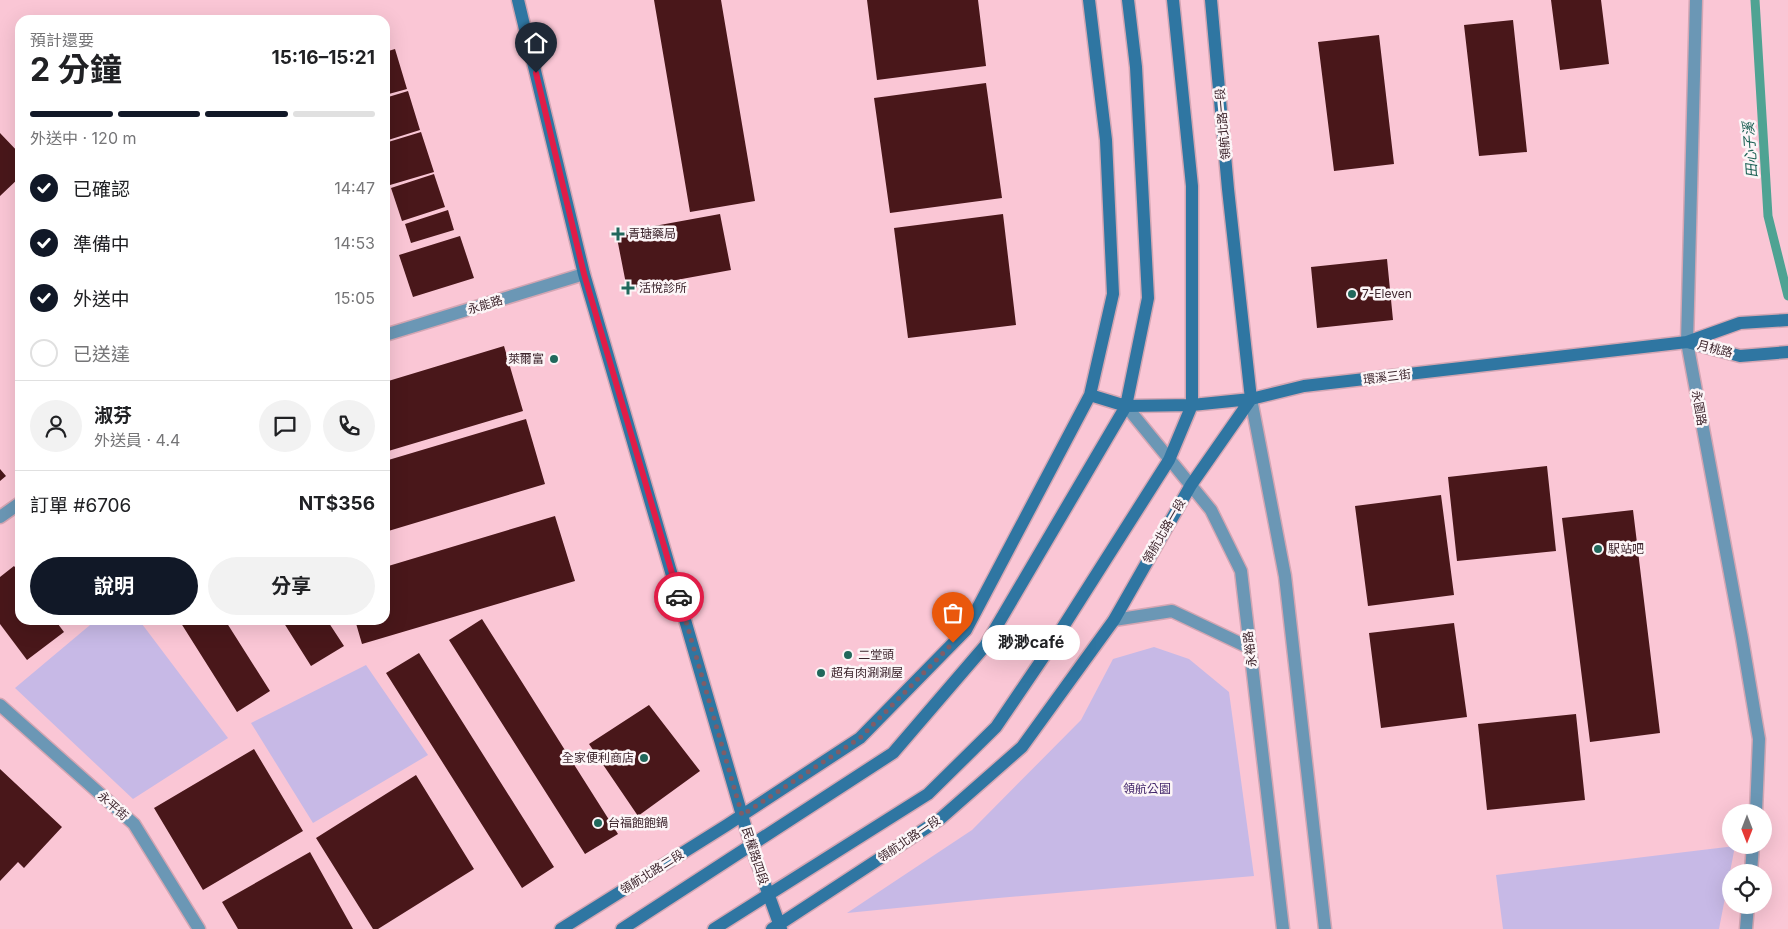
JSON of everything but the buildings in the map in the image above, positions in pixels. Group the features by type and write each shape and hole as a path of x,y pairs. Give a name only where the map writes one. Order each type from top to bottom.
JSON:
{"street":[{"name":"民權路四段","path":"518,0 584,274 751,846 778,927"},
{"path":"742,815 860,738 966,630 1090,395 1112,294 1106,140 1089,0"},
{"path":"622,929 893,753 985,646 1126,406 1148,298 1136,68 1128,0"},
{"path":"714,929 928,794 996,727 1049,649 1169,460 1192,405 1192,186 1173,0"},
{"name":"領航北路一段","path":"778,927 940,819 1022,747 1114,620 1190,485 1251,399 1211,0"},
{"name":"永園路","path":"1696,0 1687,342 1759,739 1756,804"},
{"name":"永能路","path":"390,333 584,274"},
{"name":"月桃路","path":"1687,342 1740,323 1788,320"},
{"name":"環溪三街","path":"1090,395 1126,406 1192,405 1251,399 1304,386 1687,342"},
{"name":"月桃路","path":"1687,342 1740,356 1788,352"},
{"path":"1251,399 1285,576 1325,929"},
{"name":"永裕路","path":"1126,406 1211,510 1241,571 1283,929"},
{"path":"0,517 15,506"},
{"path":"1114,620 1172,612 1250,648"},
{"name":"永平街","path":"0,705 134,824 199,929"},
{"name":"領航北路二段","path":"561,929 742,815"},
{"path":"1746,929 1747,914"}],"green space":[{"path":"90,625 143,625 228,738 133,799 15,688"},
{"name":"領航公園","path":"1154,647 1189,659 1229,692 1254,876 847,913 972,830 1081,720 1113,659"},
{"path":"366,665 428,755 313,823 251,723"},
{"path":"1722,848 1722,854 1733,854 1732,864 1722,864 1722,913 1719,929 1503,929 1496,875"}],"waterway":[{"name":"田心子溪","path":"1755,0 1768,216 1788,296"}],"way so far":[{"path":"679,597 742,815 860,738 953,643"}],"place":[{"name":"青瑭藥局","path":"618,234"},
{"name":"活悅診所","path":"628,288"},
{"name":"7-Eleven","path":"1352,294"},
{"name":"萊爾富","path":"554,359"},
{"name":"駅站吧","path":"1598,549"},
{"name":"渺渺café","path":"953,643"},
{"name":"二堂頭","path":"848,655"},
{"name":"超有肉涮涮屋","path":"821,673"},
{"name":"全家便利商店","path":"644,758"},
{"name":"台福飽飽鍋","path":"598,823"}],"route":[{"path":"536,73 584,274 679,597"}]}
